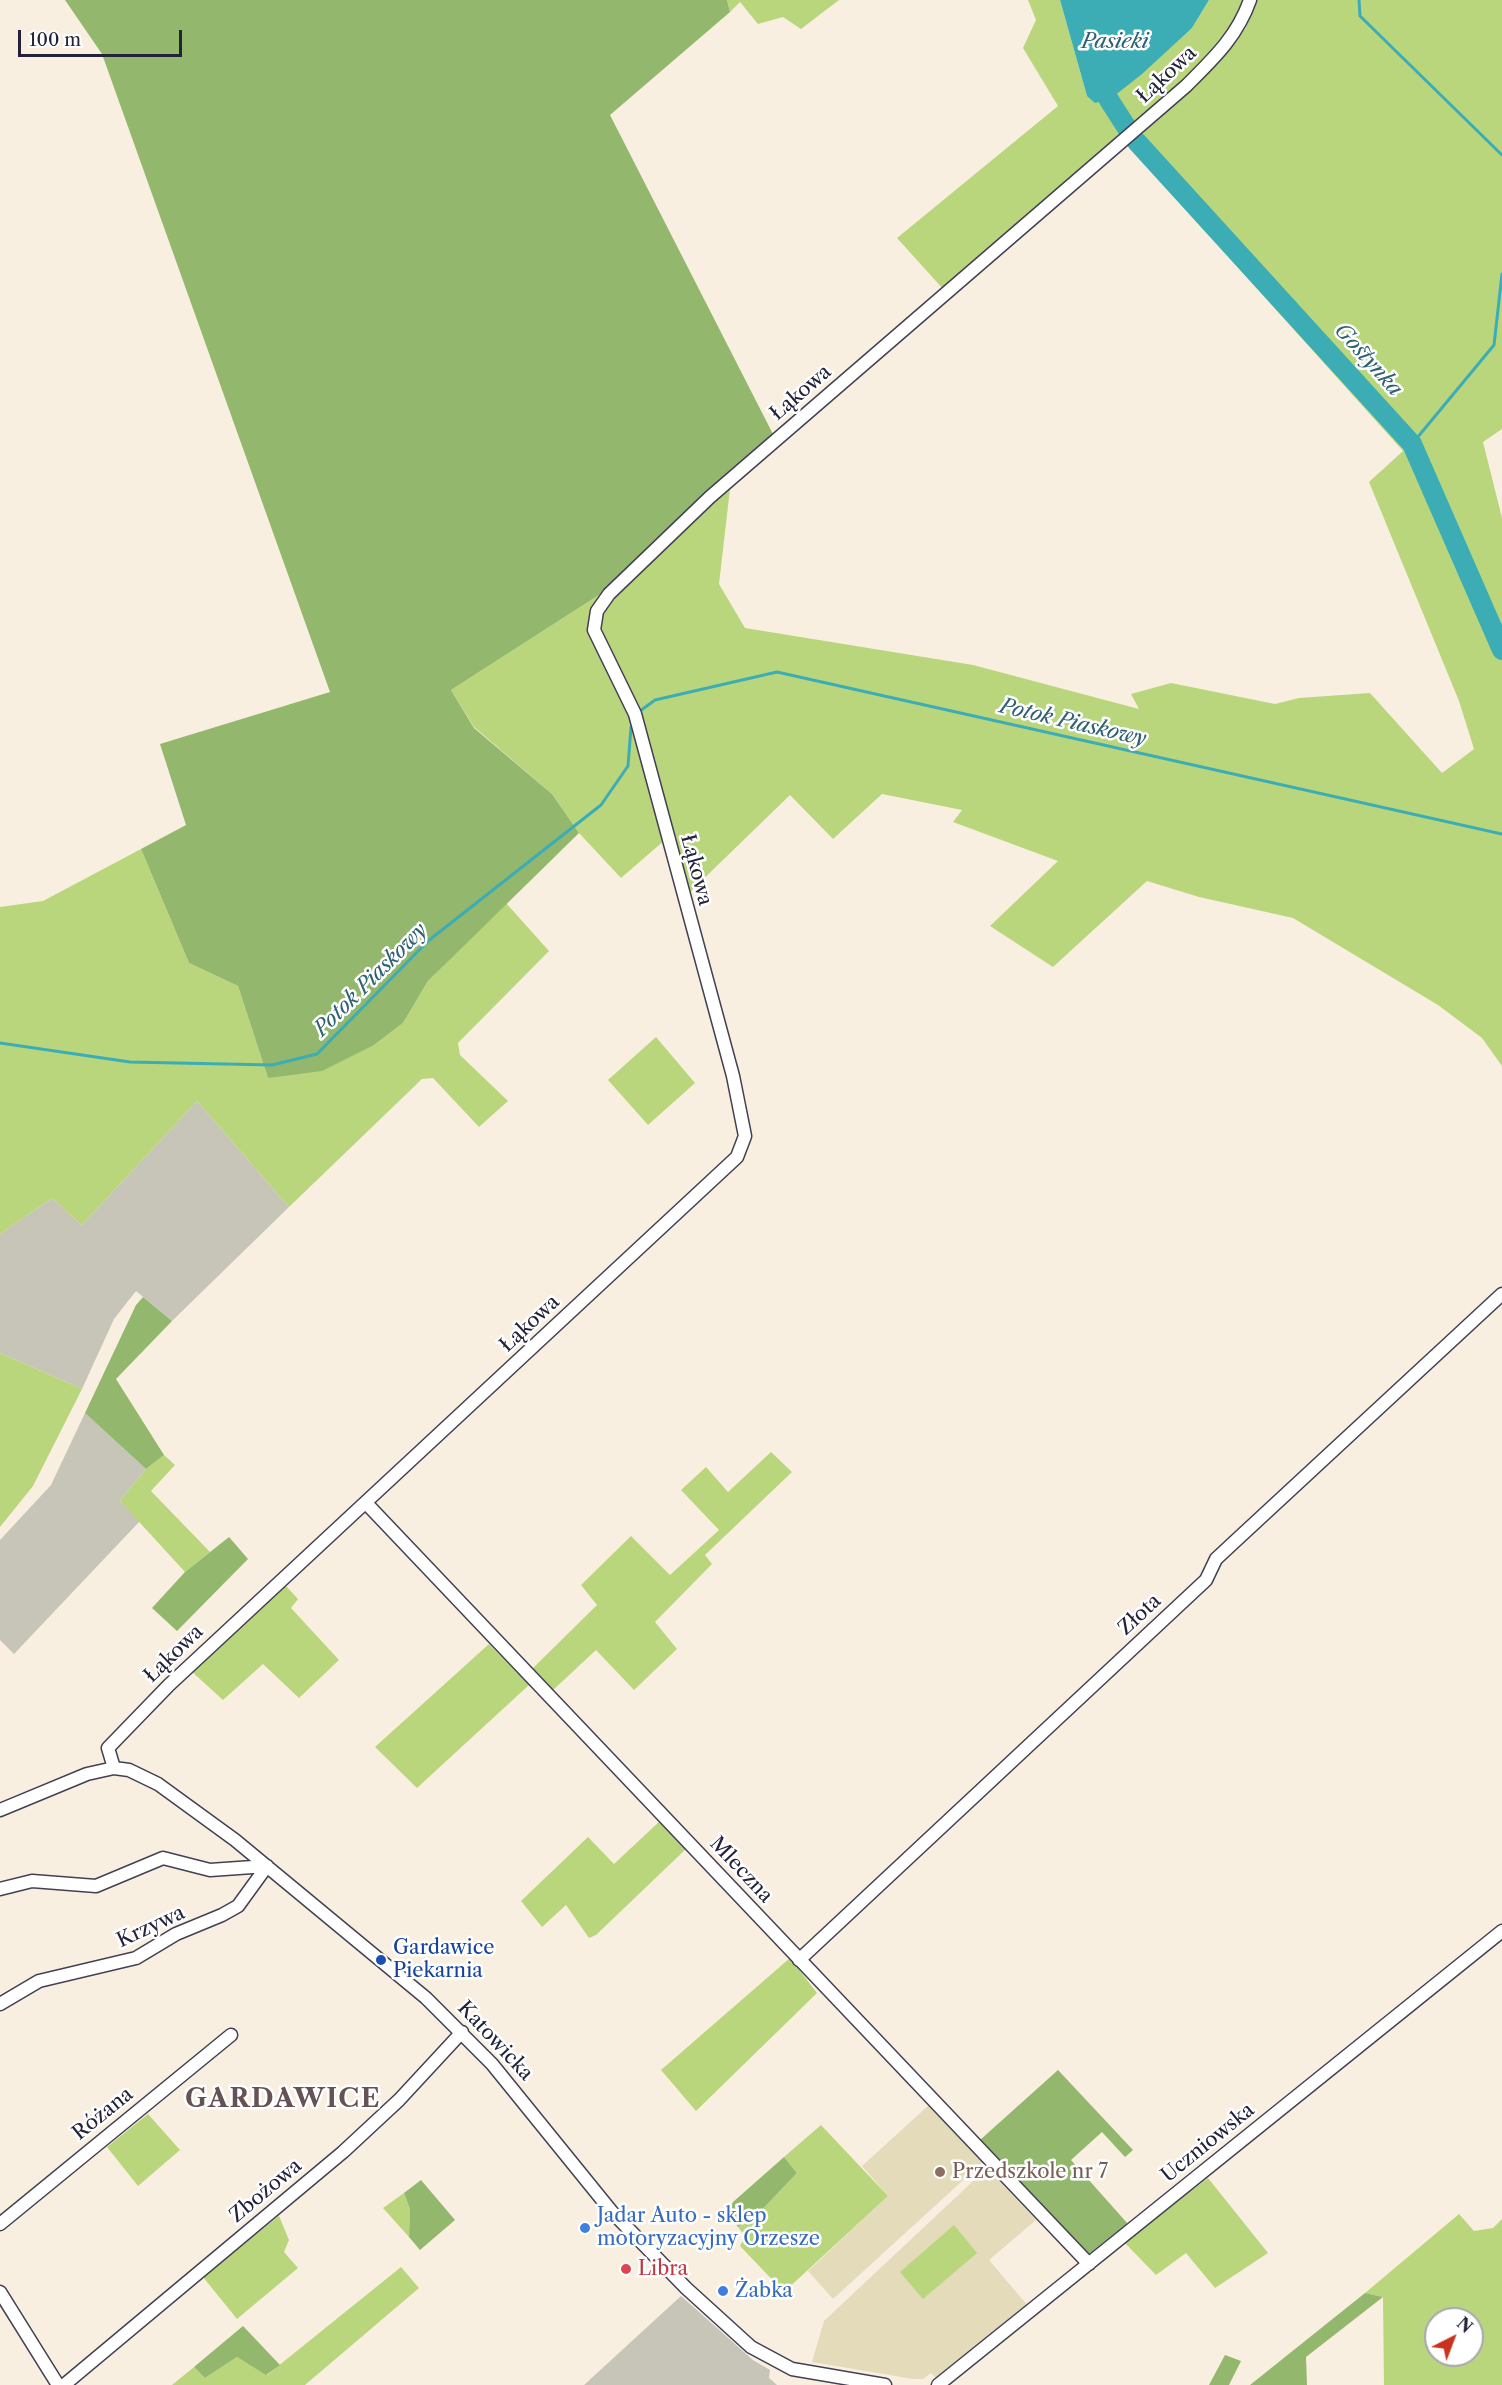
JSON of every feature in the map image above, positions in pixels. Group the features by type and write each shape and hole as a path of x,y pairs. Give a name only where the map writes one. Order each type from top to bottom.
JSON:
{"street":[{"name":"Łąkowa","path":"114,1768 108,1748 132,1722 737,1157 745,1136 734,1076 634,714 594,630 597,611 609,594 650,552 710,497 1186,86 1231,39 1243,20 1250,0"},
{"name":"Złota","path":"799,1960 1206,1580 1216,1559 1502,1294"},
{"name":"Mleczna","path":"366,1503 1089,2264"},
{"name":"Katowicka","path":"0,1810 87,1774 114,1768 129,1770 158,1784 205,1816 426,1998 462,2032 518,2095 612,2212 678,2280 732,2331 765,2357 818,2380"},
{"path":"0,1889 32,1881 96,1886 163,1858 210,1870 267,1866"},
{"name":"Krzywa","path":"0,2004 39,1981 123,1963 176,1934 222,1915 238,1906 267,1866"},
{"name":"Uczniowska","path":"938,2385 1502,1931"},
{"name":"Zbożowa","path":"64,2385 343,2152 399,2100 462,2032"},
{"name":"Różana","path":"0,2224 231,2035"},
{"path":"0,2292 58,2385"},
{"path":"818,2380 885,2385"}],"shaded area":[{"path":"197,1101 289,1207 172,1321 136,1291 114,1319 82,1389 0,1353 0,1234 52,1198 82,1225"},
{"path":"85,1413 146,1469 120,1501 140,1521 14,1654 0,1640 0,1540 51,1485"},
{"path":"929,2105 983,2162 833,2299 808,2271 888,2196 862,2166"},
{"path":"987,2168 1036,2220 989,2260 1028,2306 938,2380 931,2373 923,2379 913,2379 812,2362 824,2321"},
{"path":"681,2296 753,2360 770,2370 769,2378 777,2385 584,2385"}],"green space":[{"path":"65,0 727,0 730,12 610,115 776,440 602,593 451,690 474,728 552,794 579,833 428,981 403,1023 374,1045 322,1071 268,1078 238,986 189,963 141,849 186,825 160,744 330,692 102,54"},
{"path":"727,0 839,0 801,29 783,17 758,24 740,2 730,12"},
{"path":"1028,0 1060,0 1087,96 1109,100 1192,28 1209,0 1244,0 1231,32 1192,74 944,290 897,238 1058,106 1023,48 1036,20"},
{"path":"1255,0 1502,0 1502,429 1483,442 1502,518 1502,1066 1482,1038 1438,1005 1293,918 1199,897 1147,881 1053,967 990,926 1058,861 953,822 962,810 882,794 833,839 790,795 690,892 673,833 621,878 579,833 552,794 474,727 451,690 602,593 730,489 719,584 745,628 973,665 1139,709 1131,694 1171,683 1275,704 1299,698 1370,693 1442,773 1474,749 1459,701 1369,482 1403,451 1126,143 1203,78 1246,28"},
{"path":"141,849 189,963 238,986 268,1078 374,1045 403,1023 428,981 506,903 549,951 458,1043 460,1055 508,1101 479,1127 433,1078 422,1079 289,1207 197,1101 82,1225 52,1198 0,1234 0,907 43,901"},
{"path":"656,1037 695,1083 648,1125 608,1080"},
{"path":"143,1297 172,1321 116,1379 164,1455 146,1469 85,1413 136,1305"},
{"path":"0,1353 82,1389 33,1486 0,1527"},
{"path":"771,1452 792,1472 705,1555 712,1564 655,1622 677,1649 634,1690 596,1650 552,1691 532,1669 597,1605 581,1585 631,1536 670,1575 719,1530 681,1490 706,1467 728,1492"},
{"path":"164,1455 175,1465 151,1491 210,1552 185,1572 120,1501 146,1469"},
{"path":"229,1537 248,1559 177,1631 152,1608 185,1572"},
{"path":"286,1586 298,1599 291,1608 339,1660 299,1698 263,1664 223,1700 190,1670"},
{"path":"489,1644 529,1685 417,1788 375,1747"},
{"path":"661,1820 687,1848 596,1935 589,1938 566,1905 542,1927 521,1901 588,1837 614,1864"},
{"path":"790,1958 817,1993 696,2111 661,2070"},
{"path":"1058,2070 1133,2150 1125,2157 1102,2132 1071,2160 1128,2224 1089,2254 980,2140"},
{"path":"148,2114 180,2150 138,2186 107,2147"},
{"path":"821,2125 888,2196 784,2292 740,2246 745,2236 738,2227 757,2215 797,2173 784,2157"},
{"path":"784,2157 797,2173 757,2215 738,2227 727,2212 733,2202"},
{"path":"1208,2178 1268,2253 1215,2288 1186,2253 1156,2275 1124,2242"},
{"path":"421,2180 455,2220 420,2250 409,2237 410,2209 404,2193"},
{"path":"404,2193 410,2209 409,2237 383,2208"},
{"path":"1459,2214 1474,2231 1493,2228 1502,2219 1502,2385 1384,2385 1383,2297 1365,2293"},
{"path":"279,2216 289,2240 284,2252 298,2268 237,2319 203,2277"},
{"path":"954,2225 977,2253 923,2299 900,2272"},
{"path":"401,2267 419,2288 305,2385 172,2385 194,2367 205,2378 237,2357 267,2375"},
{"path":"1365,2293 1383,2297 1306,2357 1307,2385 1250,2385"},
{"path":"243,2326 280,2365 266,2375 237,2357 205,2378 194,2367"},
{"path":"1225,2355 1241,2361 1229,2385 1209,2385"}],"water":[{"name":"Pasieki","path":"1060,0 1209,0 1192,28 1142,74 1109,100 1095,103 1087,96"}],"waterway":[{"path":"1359,0 1360,16 1502,155"},
{"name":"Gostynka","path":"1109,100 1127,128"},
{"name":"Gostynka","path":"1137,142 1412,444 1502,650"},
{"path":"1412,444 1494,345 1502,274"},
{"name":"Potok Piaskowy","path":"640,711 655,700 777,672 1502,834"},
{"name":"Potok Piaskowy","path":"0,1043 130,1062 272,1065 317,1054 428,941 601,805 628,766 631,727"}],"place":[{"name":"Gardawice Piekarnia","path":"381,1960"},
{"name":"Przedszkole nr 7","path":"940,2172"},
{"name":"Jadar Auto - sklep motoryzacyjny Orzesze","path":"585,2228"},
{"name":"Libra","path":"626,2269"},
{"name":"Żabka","path":"723,2291"}],"district":[{"name":"GARDAWICE","path":"283,2099"}]}
